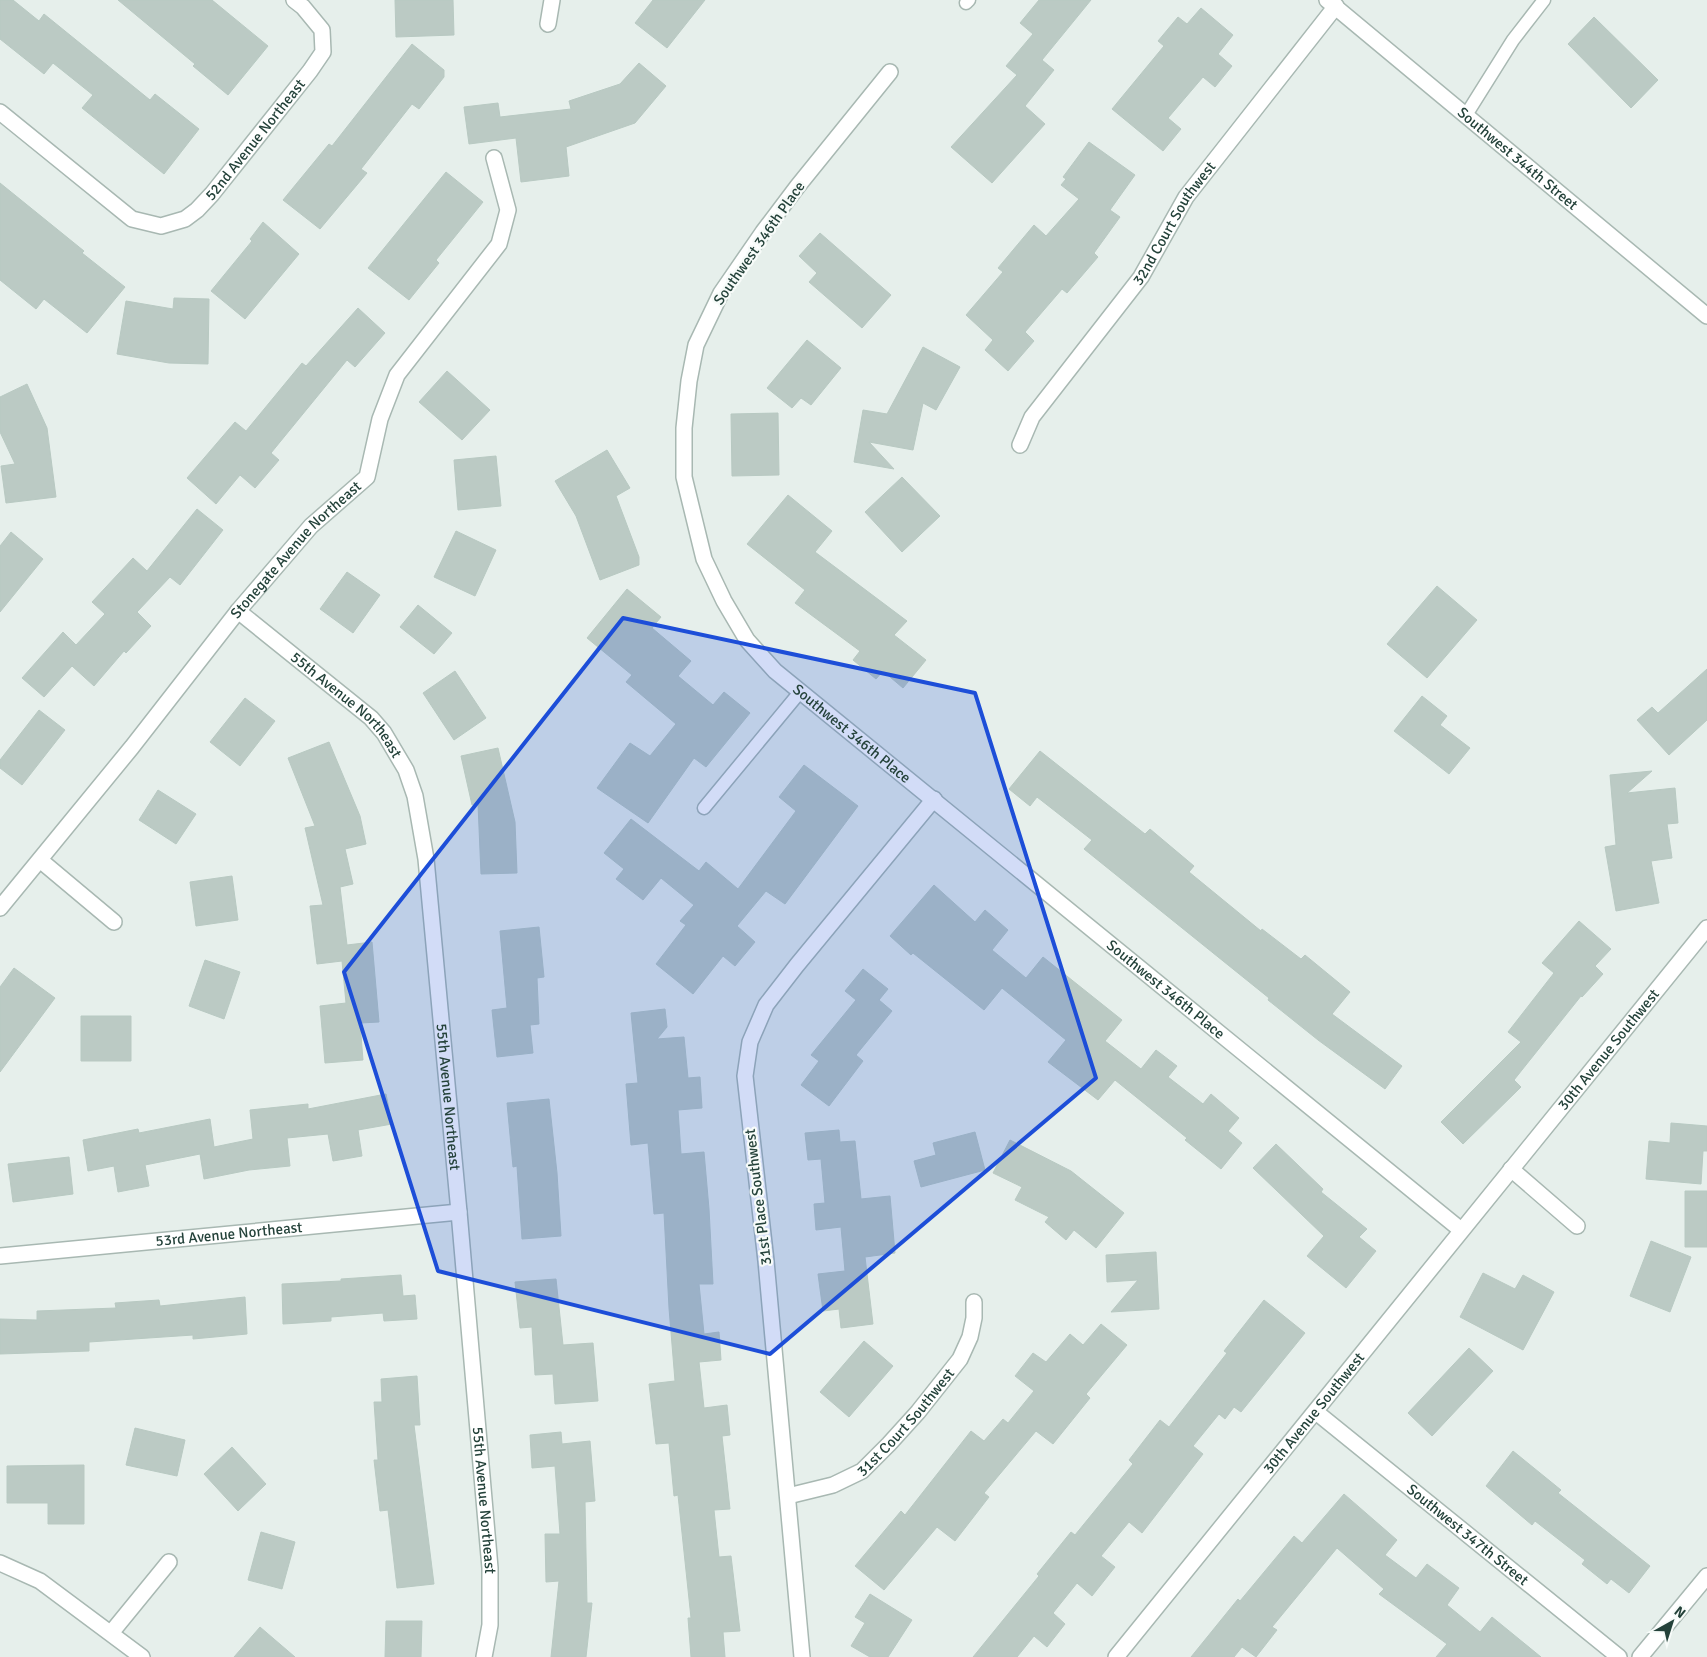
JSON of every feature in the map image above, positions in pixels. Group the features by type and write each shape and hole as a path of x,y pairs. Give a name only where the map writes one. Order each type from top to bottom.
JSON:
{"street":[{"name":"52nd Avenue Northeast","path":"0,112 132,218 161,226 185,219 197,210 212,194 323,52 322,30 303,7 294,0"},
{"path":"548,24 552,0"},
{"name":"Southwest 344th Street","path":"1330,2 1707,316"},
{"name":"32nd Court Southwest","path":"1020,445 1032,417 1141,277 1186,198 1330,2"},
{"name":"Southwest 346th Place","path":"890,72 763,232 722,293 696,345 689,381 684,428 684,477 704,559 724,601 747,640 775,671 1462,1230"},
{"name":"Stonegate Avenue Northeast","path":"0,908 132,747 238,611 311,526 367,477 380,419 397,375 499,244 508,210 494,158"},
{"name":"55th Avenue Northeast","path":"238,611 371,718 384,733 406,770 415,796 426,858 490,1568 490,1625 484,1657"},
{"name":"31st Place Southwest","path":"802,1657 766,1261 745,1076 750,1042 766,1005 803,957 934,800"},
{"path":"40,860 114,922"},
{"name":"30th Avenue Southwest","path":"1116,1657 1707,928"},
{"path":"1511,1169 1577,1226"},
{"name":"53rd Avenue Northeast","path":"0,1256 459,1212"},
{"name":"31st Court Southwest","path":"788,1496 833,1485 862,1471 889,1444 918,1412 960,1359 970,1337 974,1318 974,1302"},
{"name":"Southwest 347th Street","path":"1316,1412 1619,1657"},
{"path":"112,1633 169,1562"},
{"path":"0,1563 40,1581 142,1657"},
{"path":"1640,1657 1707,1576"}],"lane":[{"path":"1466,115 1513,40 1544,0"},
{"path":"704,808 800,692"}],"highlighted area":[{"path":"623,618 975,693 1096,1078 770,1354 438,1271 344,972"}],"building":[{"path":"0,0 13,0 39,21 44,14 150,100 155,94 199,129 164,174 82,108 93,95 53,63 44,74 0,39"},
{"path":"118,0 212,0 268,46 228,95 193,66 195,64"},
{"path":"395,0 453,0 454,35 396,37"},
{"path":"653,0 705,0 667,48 635,23"},
{"path":"1039,0 1091,0 1042,60 1054,70 1025,106 1045,124 992,183 951,147 1017,75 1006,66 1033,34 1020,23"},
{"path":"1201,8 1233,35 1218,54 1232,66 1215,87 1203,77 1168,118 1181,129 1163,151 1112,109 1164,46 1158,41 1178,17 1187,24"},
{"path":"1594,17 1658,80 1631,108 1568,44"},
{"path":"412,44 444,70 444,77 419,109 412,104 361,169 367,173 320,229 283,200 329,144 332,146"},
{"path":"639,63 666,86 635,123 566,147 569,176 521,182 516,138 469,144 464,107 498,103 500,117 571,109 569,101 620,84"},
{"path":"1089,142 1135,175 1110,210 1120,217 1094,253 1098,257 1067,293 1062,289 1025,332 1034,341 1008,371 985,350 993,340 966,315 1003,272 998,268 1034,225 1046,236 1079,199 1061,185 1066,179 1063,177"},
{"path":"446,172 483,202 436,260 439,263 409,300 368,268"},
{"path":"0,183 125,287 87,333 44,299 36,309 0,280"},
{"path":"263,222 299,254 245,319 211,291 252,241 250,239"},
{"path":"820,233 891,295 862,328 809,282 817,273 799,256"},
{"path":"174,298 209,299 208,364 169,363 117,354 126,301 173,309"},
{"path":"358,308 385,333 355,367 347,360 271,453 279,460 255,488 240,475 216,504 187,478 235,422 246,431 302,363 306,366"},
{"path":"807,340 841,368 811,405 801,398 792,408 767,388"},
{"path":"923,347 960,367 936,410 923,403 913,450 869,442 894,469 854,462 863,410 887,414"},
{"path":"447,371 490,410 462,440 419,402"},
{"path":"27,384 47,428 56,497 6,503 1,466 15,464 0,432 0,397"},
{"path":"778,413 779,475 732,476 731,414"},
{"path":"607,450 630,488 616,496 639,557 639,565 600,580 576,516 555,481"},
{"path":"496,456 501,506 458,510 454,460"},
{"path":"902,477 940,516 902,552 865,512"},
{"path":"788,495 832,531 815,552 907,621 894,635 926,660 903,688 883,671 876,679 853,660 860,651 795,603 805,590 747,544"},
{"path":"197,509 223,530 180,585 170,577 137,612 151,626 126,653 124,651 94,686 72,666 44,697 22,678 63,632 76,645 105,614 92,602 133,558 147,571"},
{"path":"456,531 496,550 475,596 434,577"},
{"path":"11,532 43,559 0,612 0,546"},
{"path":"347,572 380,595 353,633 320,609"},
{"path":"1437,586 1477,620 1427,678 1387,644"},
{"path":"627,589 661,617 652,628 691,661 678,676 713,705 724,692 750,713 706,767 694,758 648,823 597,788 630,743 650,756 676,724 626,682 632,675 587,638"},
{"path":"418,605 452,633 434,654 400,627"},
{"path":"1707,669 1707,720 1669,755 1637,720 1652,707 1658,713"},
{"path":"455,671 486,718 454,740 423,693"},
{"path":"1422,696 1447,716 1440,725 1470,748 1449,774 1394,731"},
{"path":"245,698 275,721 240,766 210,742"},
{"path":"39,710 65,730 22,785 0,768 0,760"},
{"path":"329,742 360,816 366,844 345,849 353,884 340,887 347,945 372,942 379,1022 360,1023 363,1060 325,1063 320,1006 346,1003 342,961 317,964 310,906 323,905 305,828 315,826 288,758"},
{"path":"498,748 515,822 517,873 481,874 478,804 472,805 461,756"},
{"path":"1040,751 1145,834 1150,829 1194,866 1189,872 1261,931 1262,929 1301,959 1305,955 1350,992 1332,1014 1402,1066 1385,1089 1318,1040 1268,1000 1269,998 1084,849 1092,840 1037,797 1030,806 1009,789"},
{"path":"804,765 858,806 785,904 766,891 737,926 755,942 735,966 723,956 693,994 656,964 686,925 680,921 694,905 661,878 643,900 616,879 624,869 604,853 631,819 699,871 706,862 738,889 796,811 779,797"},
{"path":"1652,771 1627,793 1675,788 1678,823 1667,824 1672,858 1651,861 1659,903 1616,911 1605,847 1616,845 1610,775"},
{"path":"158,790 196,814 176,844 139,820"},
{"path":"232,876 238,920 196,926 190,882"},
{"path":"934,885 975,922 985,910 1008,930 992,950 1026,978 1043,957 1122,1020 1105,1041 1141,1069 1156,1050 1177,1066 1168,1077 1203,1104 1211,1094 1239,1118 1228,1131 1242,1143 1221,1169 1185,1140 1187,1138 1115,1080 1098,1100 1048,1062 1066,1040 1002,988 984,1010 913,953 911,955 890,936"},
{"path":"1579,921 1611,949 1595,966 1603,974 1581,996 1514,1080 1521,1087 1463,1144 1441,1122 1521,1042 1508,1032 1554,973 1542,963"},
{"path":"539,927 544,977 537,978 539,1024 530,1025 533,1053 497,1057 492,1010 507,1008 500,931"},
{"path":"205,960 240,972 224,1019 189,1006"},
{"path":"14,968 55,998 0,1072 0,987"},
{"path":"863,969 888,989 879,1000 892,1011 856,1055 863,1061 829,1106 801,1085 819,1061 811,1055 856,1000 845,991"},
{"path":"665,1009 667,1027 657,1039 684,1037 688,1078 700,1077 702,1108 678,1110 681,1154 704,1152 709,1209 713,1284 699,1284 704,1334 719,1332 721,1360 699,1362 704,1408 727,1405 730,1435 722,1436 730,1509 714,1510 719,1557 731,1556 740,1631 723,1632 725,1657 691,1657 688,1618 691,1618 678,1495 674,1496 669,1443 656,1444 649,1384 675,1381 664,1213 654,1214 648,1143 631,1145 626,1084 638,1083 631,1013"},
{"path":"81,1016 131,1016 131,1061 81,1061"},
{"path":"386,1094 392,1124 358,1130 362,1156 333,1161 328,1134 287,1138 290,1166 249,1170 204,1179 200,1154 145,1165 149,1186 118,1192 114,1166 88,1171 83,1140 138,1129 139,1133 210,1119 214,1147 253,1139 250,1110 308,1104 308,1109"},
{"path":"549,1099 557,1173 561,1236 522,1239 517,1166 513,1167 507,1103"},
{"path":"1671,1123 1707,1126 1707,1151 1703,1151 1701,1184 1646,1179 1649,1141 1670,1143"},
{"path":"839,1130 840,1142 855,1141 861,1199 890,1196 895,1253 865,1257 873,1324 841,1328 839,1309 823,1311 818,1274 845,1271 841,1227 816,1230 814,1204 825,1203 821,1159 808,1160 805,1133"},
{"path":"975,1132 985,1170 921,1187 914,1161 936,1155 933,1143"},
{"path":"1010,1140 1071,1171 1124,1213 1096,1248 1074,1230 1066,1240 1045,1222 1049,1217 1015,1200 1022,1187 993,1173"},
{"path":"1276,1144 1323,1189 1321,1192 1367,1229 1359,1237 1376,1251 1346,1288 1307,1256 1324,1236 1253,1168"},
{"path":"69,1157 73,1194 13,1202 8,1164"},
{"path":"1685,1191 1707,1191 1707,1247 1685,1247"},
{"path":"1651,1241 1691,1257 1670,1312 1630,1296"},
{"path":"1156,1252 1159,1309 1111,1312 1138,1280 1107,1282 1106,1255"},
{"path":"1483,1273 1515,1289 1523,1275 1554,1292 1523,1350 1460,1317"},
{"path":"401,1275 403,1296 415,1295 417,1319 384,1321 383,1313 331,1317 331,1321 283,1324 282,1284"},
{"path":"556,1279 563,1345 593,1343 598,1401 555,1404 553,1374 535,1375 532,1327 520,1328 515,1282"},
{"path":"245,1297 247,1334 193,1339 193,1335 89,1342 89,1351 0,1354 0,1319 37,1320 37,1311 116,1308 115,1303 159,1300 160,1306"},
{"path":"1264,1300 1305,1333 1241,1412 1234,1407 1225,1419 1219,1414 1193,1446 1203,1454 1142,1533 1129,1522 1101,1556 1115,1567 1092,1596 1077,1583 1053,1613 1065,1624 1047,1647 1034,1636 1017,1657 973,1657 1039,1576 1037,1574 1071,1532 1075,1535 1133,1464 1129,1460 1160,1420 1169,1427 1227,1353 1224,1351"},
{"path":"1101,1324 1127,1345 1086,1394 1090,1398 1053,1444 1036,1431 984,1493 989,1497 955,1541 937,1527 884,1590 855,1566 901,1511 905,1515 971,1431 984,1441 1003,1419 1008,1423 1034,1391 1015,1376 1033,1353 1046,1362 1070,1334 1083,1345"},
{"path":"864,1341 893,1366 849,1417 820,1392"},
{"path":"1469,1348 1493,1371 1432,1436 1408,1413"},
{"path":"417,1376 420,1425 414,1425 434,1584 397,1588 388,1510 380,1511 374,1460 378,1460 374,1402 382,1402 381,1379"},
{"path":"135,1428 185,1440 177,1476 126,1465"},
{"path":"561,1432 562,1444 590,1441 595,1501 585,1502 587,1603 592,1603 586,1657 551,1657 559,1581 546,1582 545,1534 560,1534 555,1466 532,1468 530,1435"},
{"path":"232,1447 266,1484 238,1511 204,1474"},
{"path":"1513,1451 1561,1490 1558,1493 1650,1566 1629,1593 1611,1579 1607,1584 1582,1564 1585,1560 1535,1521 1532,1525 1486,1486"},
{"path":"84,1465 84,1524 48,1524 48,1503 7,1503 7,1466"},
{"path":"1344,1494 1397,1540 1385,1555 1416,1578 1427,1564 1459,1588 1447,1605 1480,1632 1492,1617 1541,1657 1436,1657 1447,1644 1379,1594 1384,1589 1337,1548 1272,1627 1277,1630 1256,1657 1242,1647 1234,1657 1191,1657 1238,1599 1240,1601 1294,1536 1302,1543"},
{"path":"261,1532 295,1542 282,1589 248,1580"},
{"path":"870,1594 912,1620 888,1657 870,1657 851,1646 865,1623 855,1617"},
{"path":"386,1621 422,1621 421,1657 385,1657"},
{"path":"260,1627 295,1657 234,1657"}]}
